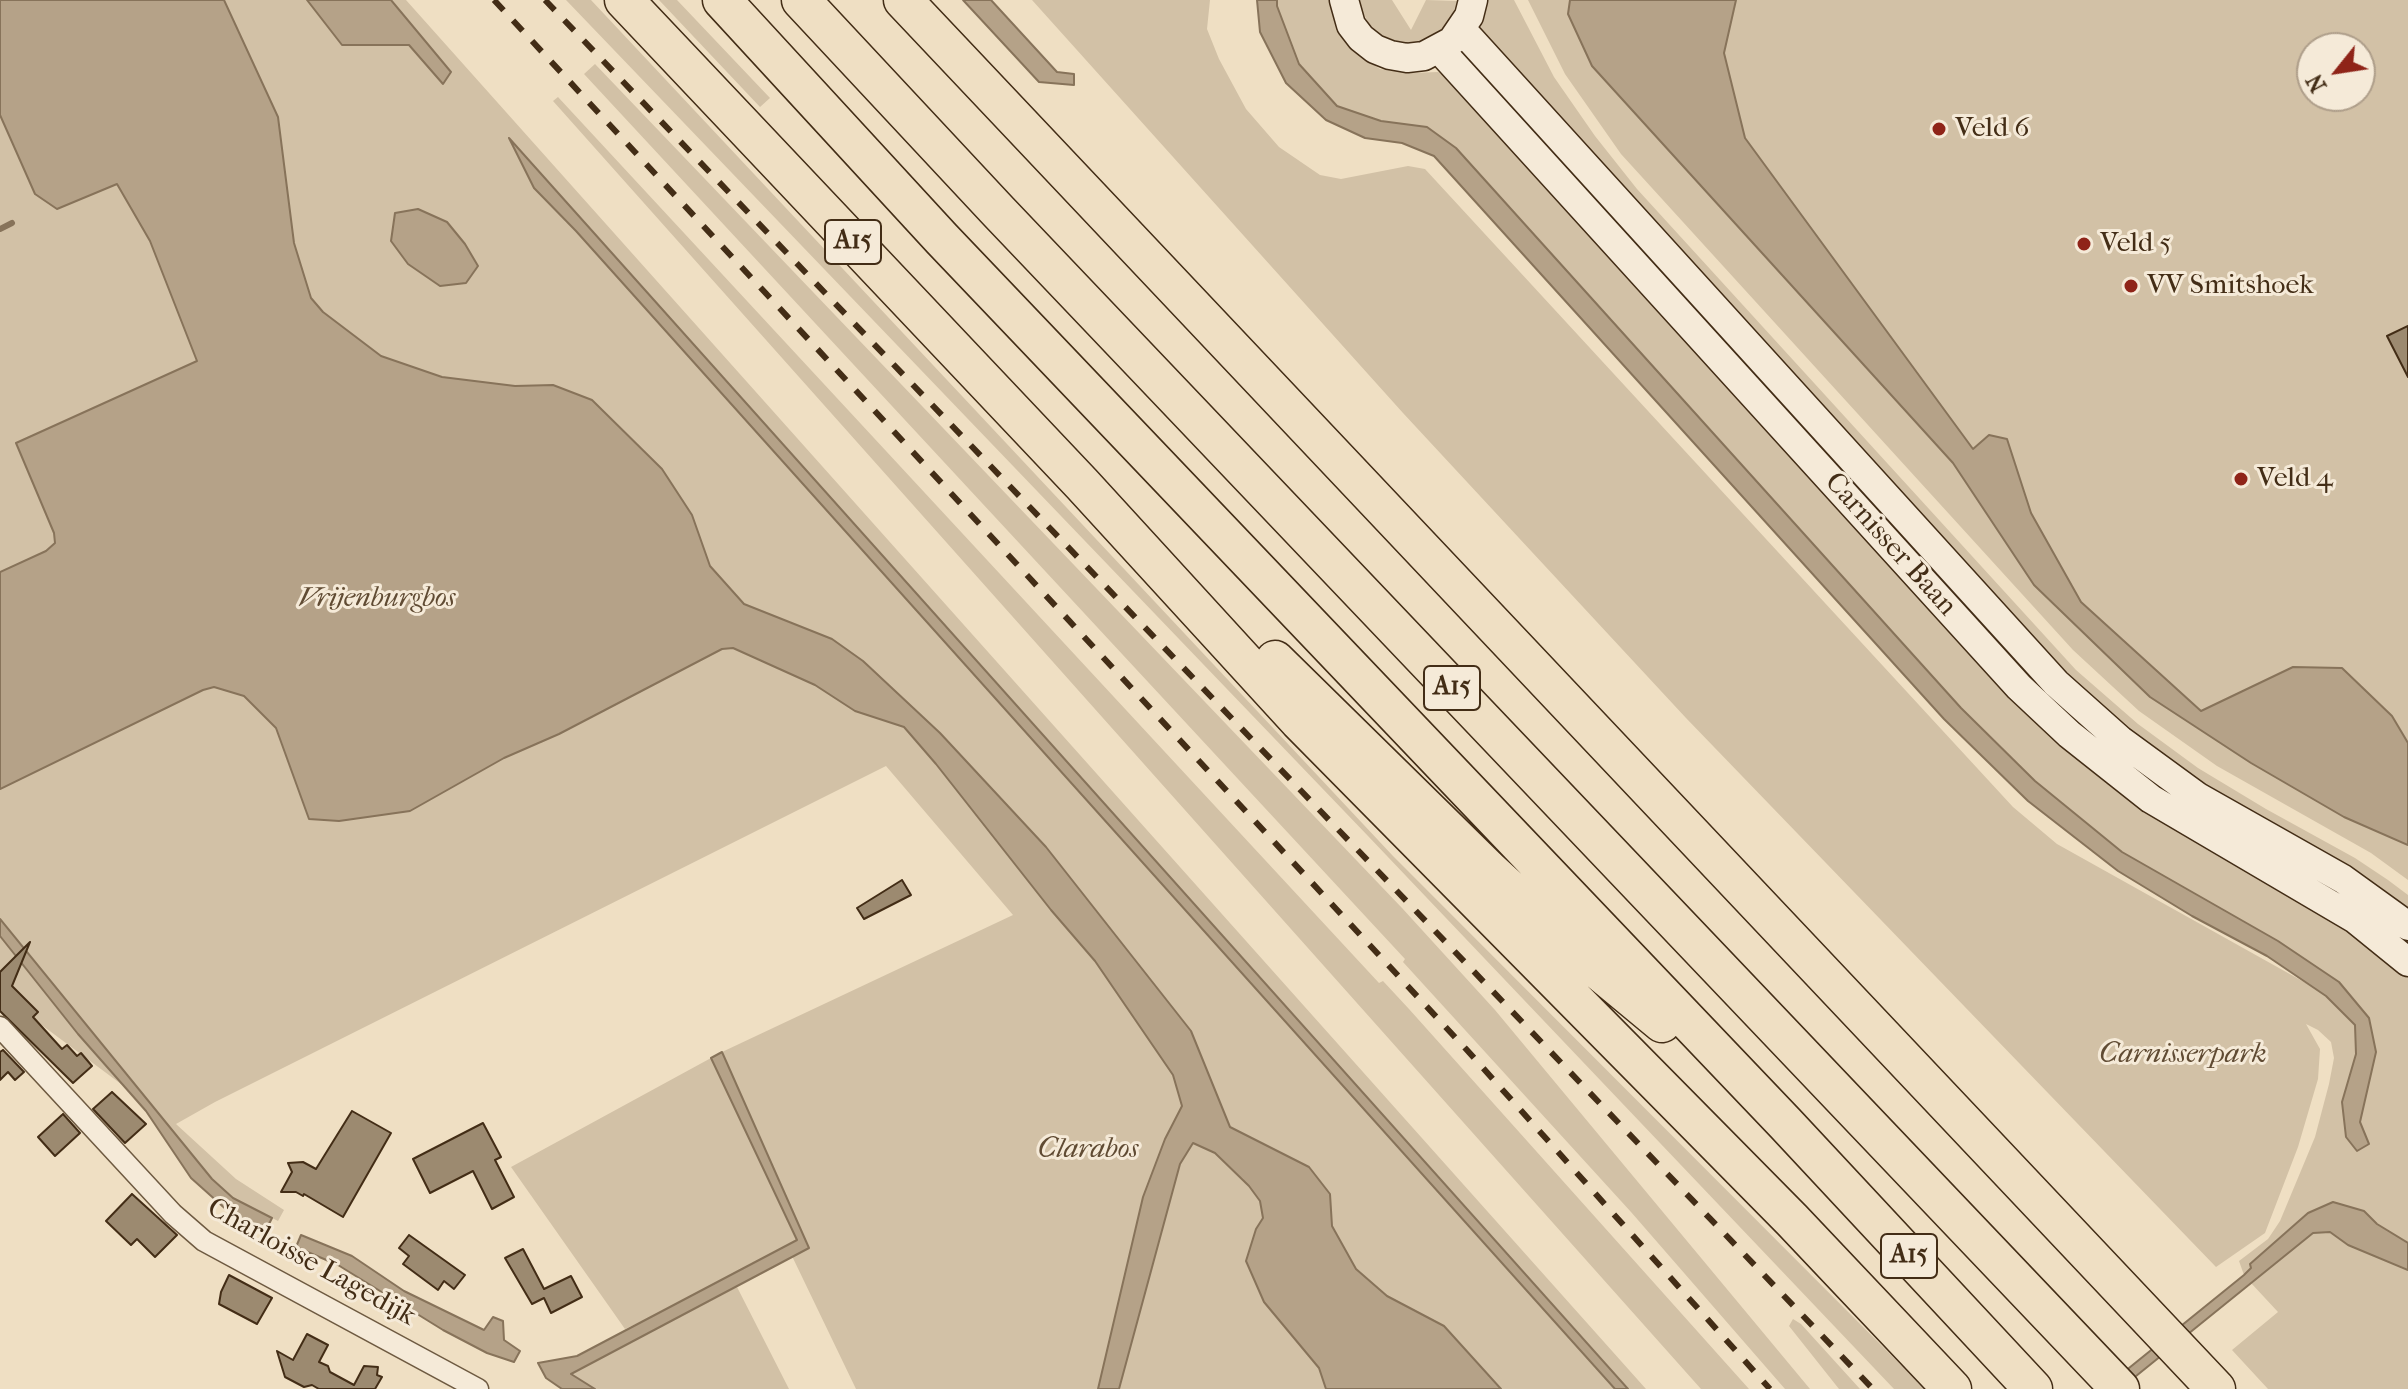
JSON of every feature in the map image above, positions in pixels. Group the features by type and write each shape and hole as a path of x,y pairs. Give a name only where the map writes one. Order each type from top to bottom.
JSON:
{"highway":[{"name":"A15","path":"624,0 1082,484 1299,721 1792,1220 1952,1389"},
{"name":"A15","path":"722,0 942,239 1785,1123 2033,1389"},
{"name":"A15","path":"801,0 2113,1381"},
{"name":"A15","path":"903,0 2204,1376"},
{"name":"A15","path":"1082,484 1294,678 1490,871 1587,960 1785,1123"}],"main road":[{"path":"1344,0 1351,25 1361,38 1375,49 1407,58 1440,50 1462,30 1473,0"},
{"name":"Carnisser Baan","path":"1462,30 1834,443 2056,683 2120,740 2198,797 2343,879 2408,926"},
{"name":"Carnisser Baan","path":"1440,50 2019,687 2069,734 2151,799 2193,827 2355,919 2408,962"}],"street":[{"name":"Charloisse Lagedijk","path":"0,1027 173,1214 204,1241 478,1389"}],"green space":[{"name":"Vrijenburgbos","path":"0,0 406,0 1646,1389 856,1389 791,1254 625,1329 511,1167 711,1058 717,1070 727,1065 722,1052 1013,915 886,766 176,1124 236,1179 284,1210 278,1221 233,1198 212,1179 156,1110 0,994","holes":["402,14 451,72 442,83 417,54","512,142 1441,1180 534,188"]},
{"path":"566,0 591,0 1393,856 1925,1389 1894,1389"},
{"path":"659,0 677,0 770,98 760,107"},
{"name":"Carnisserpark","path":"1032,0 1210,0 1207,29 1219,59 1246,109 1279,147 1320,175 1341,179 1408,166 1425,169 2013,807 2057,844 2313,987 2355,1026 2356,1054 2342,1102 2346,1137 2360,1122 2365,1094 2369,1018 2278,941 2122,852 2035,781 1961,708 1427,127 1381,121 1337,106 1298,64 1276,6 1277,0 1330,0 1336,30 1353,51 1380,69 1438,72 1461,85 2030,709 2358,934 2408,977 2408,1243 2377,1224 2364,1211 2308,1213 2244,1275 2239,1261 2268,1239 2280,1221 2315,1137 2329,1084 2334,1058 2331,1042 2306,1024 2320,1049 2318,1079 2298,1147 2265,1233 2216,1267 1686,718 1403,413"},
{"path":"1360,0 1392,0 1411,30 1426,0 1457,1 1452,17 1442,30 1428,39 1412,43 1381,35 1369,24"},
{"path":"1486,0 1514,0 1554,77 1637,189 2076,670 2138,724 2198,768 2388,880 2408,895 2408,917 2245,818 2112,725 1480,33"},
{"path":"1528,0 1570,0 1568,14 1953,463 2034,585 2251,763 2343,816 2408,845 2408,880 2371,853 2217,766 2139,711 2073,650 1621,154 1565,74"},
{"name":"VV Smitshoek","path":"1736,0 2408,0 2408,743 2392,716 2293,667 2201,711 2081,602 2031,513 2007,439 1973,449 1745,138 1724,53"},
{"path":"595,64 1402,908 1495,1010 1810,1389 1785,1389 1631,1212 1403,962 1405,959 584,74"},
{"path":"558,97 1379,983 1383,981 1409,1009 1749,1389 1701,1389 553,101"},
{"path":"2330,1232 2348,1245 2408,1270 2408,1389 2268,1389 2232,1350 2278,1312 2251,1283 2313,1233"},
{"path":"737,1287 789,1389 595,1389 570,1374"},
{"path":"1793,1319 1860,1389 1839,1389 1789,1326"}],"shaded area":[{"path":"0,0 224,0 278,117 294,243 311,298 323,312 381,356 442,377 515,386 553,385 592,400 662,469 692,515 710,566 744,604 832,639 863,661 940,733 1046,847 1191,1031 1230,1127 1309,1167 1330,1194 1332,1226 1356,1269 1387,1296 1444,1326 1501,1389 1326,1389 1319,1368 1264,1302 1246,1261 1256,1229 1263,1218 1260,1201 1215,1153 1193,1143 1180,1164 1119,1389 1098,1389 1143,1197 1165,1139 1182,1106 1173,1075 1095,961 904,727 855,711 815,685 733,648 722,649 559,734 504,758 410,811 339,821 309,819 276,728 244,696 214,687 0,789 0,572 46,551 55,543 54,533 16,443 197,361 150,241 117,184 57,209 35,194 0,115"},
{"path":"307,0 391,0 451,72 443,84 409,45 342,45"},
{"path":"963,0 991,0 1057,72 1074,74 1074,85 1039,82"},
{"path":"1257,0 1277,0 1299,64 1337,106 1381,121 1427,127 1456,148 1961,708 2035,781 2122,852 2278,941 2339,982 2369,1018 2376,1052 2360,1122 2369,1144 2357,1151 2346,1137 2342,1102 2356,1054 2355,1025 2326,996 2267,956 2192,916 2118,871 2028,801 1944,719 1434,156 1402,143 1365,138 1326,120 1286,83 1260,32"},
{"path":"1570,0 1736,0 1724,53 1745,138 1973,449 1989,435 2007,439 2031,513 2081,602 2201,711 2293,667 2342,668 2392,716 2408,743 2408,845 2344,817 2251,763 2150,697 2034,585 1953,463 1592,66 1568,14"},
{"path":"509,138 1628,1389 1615,1389 576,231 534,188"},
{"path":"418,209 447,222 465,244 478,266 466,283 440,286 408,264 391,241 395,213"},
{"path":"0,919 212,1179 233,1198 272,1218 265,1232 229,1212 191,1178 146,1111 78,1034 0,936"},
{"path":"722,1052 809,1248 571,1374 595,1389 562,1389 546,1378 538,1363 577,1356 797,1240 711,1058"},
{"path":"2333,1202 2364,1211 2377,1224 2408,1243 2408,1270 2348,1245 2330,1232 2313,1233 2120,1389 2103,1389 2244,1275 2251,1268 2250,1264 2308,1213"},
{"path":"301,1235 352,1256 404,1291 484,1330 493,1317 503,1321 504,1340 520,1351 514,1362 487,1353 443,1330 338,1265 296,1247"}],"building":[{"path":"2408,326 2408,377 2387,336"},
{"path":"902,880 911,895 864,919 857,908"},
{"path":"30,942 12,986 38,1012 33,1017 62,1049 67,1045 77,1056 81,1053 92,1066 73,1083 0,1011 0,972"},
{"path":"3,1050 24,1072 15,1080 8,1072 0,1080 0,1052"},
{"path":"112,1092 146,1124 125,1143 93,1109"},
{"path":"352,1111 391,1133 343,1217 304,1194 281,1192 292,1172 288,1163 303,1162 316,1169"},
{"path":"63,1114 80,1133 55,1156 38,1137"},
{"path":"483,1123 501,1157 495,1160 514,1197 492,1209 473,1171 430,1193 413,1159"},
{"path":"132,1194 177,1235 155,1257 137,1239 131,1245 106,1221"},
{"path":"409,1235 465,1275 454,1289 444,1281 438,1290 403,1264 409,1256 399,1248"},
{"path":"523,1249 544,1289 571,1276 582,1297 551,1313 544,1298 532,1304 505,1258"},
{"path":"229,1275 272,1298 257,1324 219,1304"},
{"path":"307,1334 328,1345 319,1362 354,1385 364,1366 378,1367 377,1375 382,1377 375,1389 304,1387 285,1377 277,1351 293,1360"}],"waterway":[{"path":"0,229 12,223"}],"railway":[{"path":"494,0 1466,1049 1770,1389"},
{"path":"545,0 1873,1389"}],"place":[{"name":"Veld 6","path":"1939,129"},
{"name":"Veld 5","path":"2084,244"},
{"name":"VV Smitshoek","path":"2131,286"},
{"name":"Veld 4","path":"2241,479"}],"park label":[{"name":"Clarabos","path":"1088,1150"}]}
